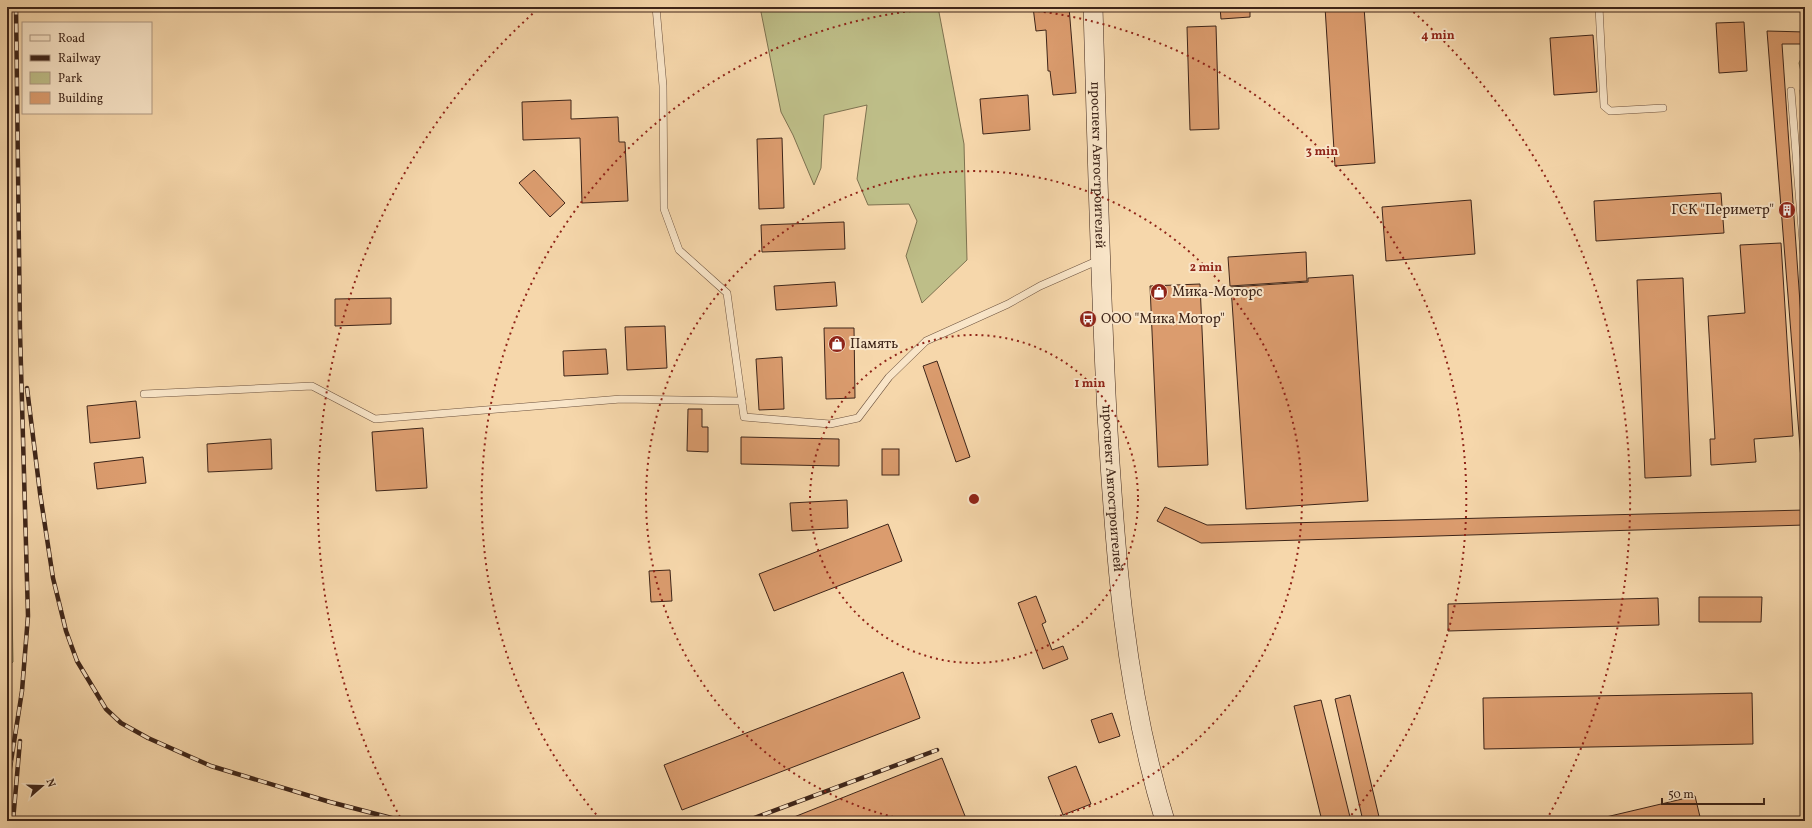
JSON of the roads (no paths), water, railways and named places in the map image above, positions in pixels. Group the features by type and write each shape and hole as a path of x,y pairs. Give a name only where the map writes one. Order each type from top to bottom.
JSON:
{"main road":[{"name":"проспект Автостроителей","path":"1093,7 1099,260 1118,576 1129,669 1145,742 1165,821"}],"lane":[{"path":"656,7 663,86 664,209 679,250 727,293 744,417 830,424 858,418 889,377 926,341 1008,304 1040,286 1099,260"},
{"path":"1599,7 1604,106 1610,111 1663,108"},
{"path":"1791,91 1805,267"},
{"path":"144,394 312,386 375,419 621,399 742,401"}],"railway":[{"path":"7,787 22,691 28,616 20,332 16,7"},
{"path":"27,388 40,493 53,578 66,631 77,661 106,709 121,723 148,738 211,766 330,802 403,821"},
{"path":"13,821 20,741"},
{"path":"746,821 937,750"}],"place":[{"name":"ГСК \"Периметр\"","path":"1787,210"},
{"name":"Мика-Моторс","path":"1159,292"},
{"name":"ООО \"Мика Мотор\"","path":"1088,319"},
{"name":"Память","path":"837,344"}]}
